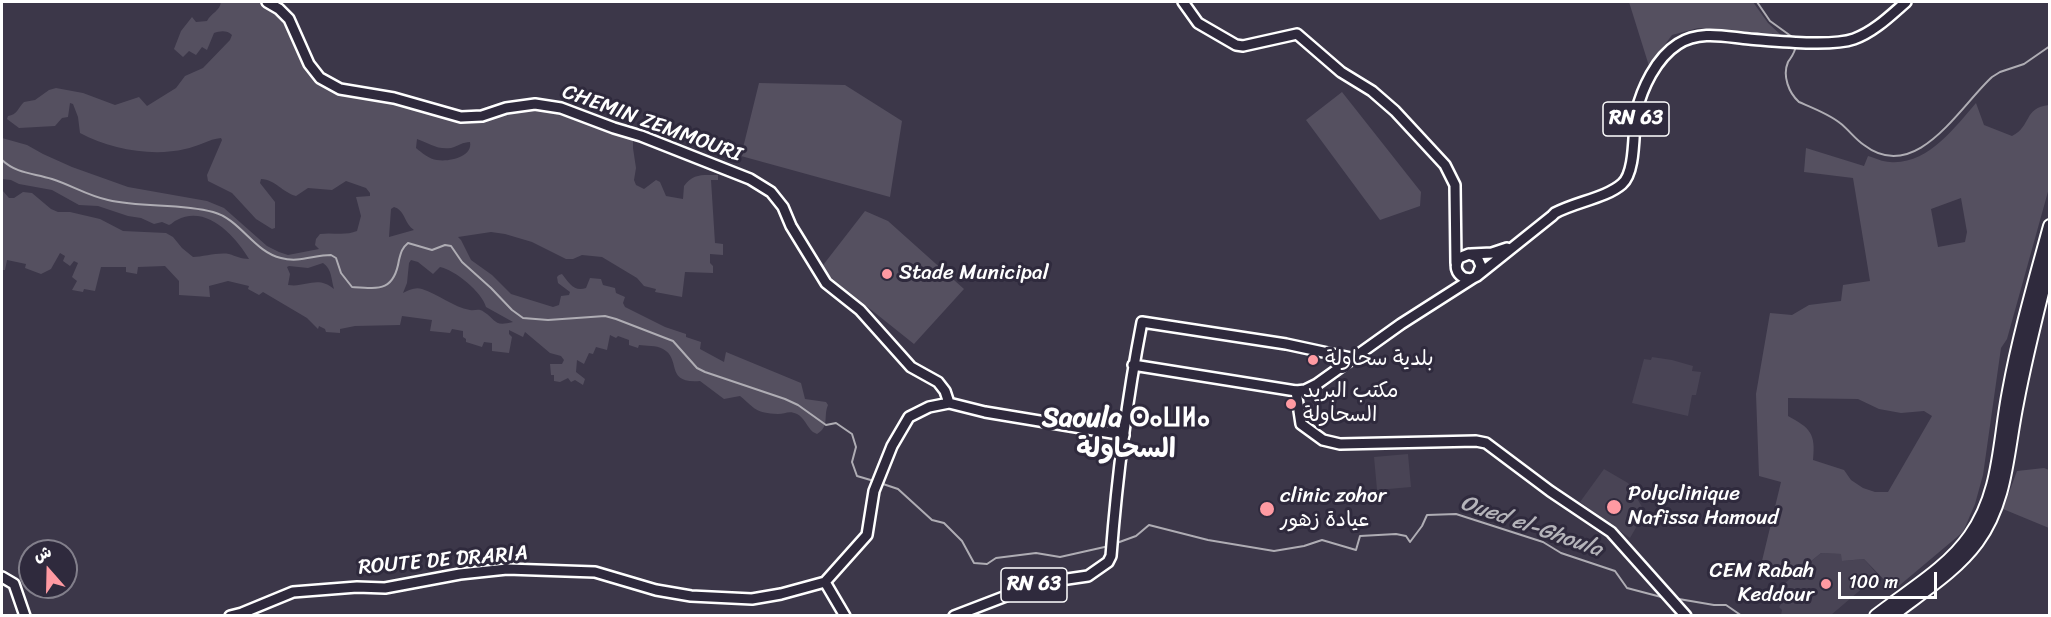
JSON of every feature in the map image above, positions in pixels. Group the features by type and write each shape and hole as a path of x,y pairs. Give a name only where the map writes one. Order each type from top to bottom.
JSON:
{"highway":[{"path":"1876,615 1954,555 1973,531 1988,504 1995,480 2010,384 2049,226"},
{"path":"1891,615 1961,561 1978,542 1991,519 2004,481 2021,384 2049,261"}],"main road":[{"name":"CHEMIN ZEMMOURI","path":"267,2 289,19 309,64 320,78 340,89 394,98 461,117 482,116 506,108 535,104 561,108 641,136 750,179 771,192 783,207 791,226 826,283 860,310 910,367 938,382 945,391 949,403"},
{"path":"1183,2 1198,23 1236,45 1243,46 1297,34 1341,72 1372,91 1395,111 1449,171 1455,193 1457,246 1454,291"},
{"name":"RN 63","path":"954,615 1040,583 1088,576 1108,562 1111,556 1133,365 1142,322 1286,344 1351,358 1476,276 1555,213 1612,190 1623,183 1629,173 1636,113 1642,92 1663,57 1677,45 1688,39 1707,35 1808,42 1837,42 1854,39 1865,34 1906,2"},
{"name":"RN 63","path":"1456,266 1461,256 1492,254 1518,243"},
{"path":"1456,266 1464,278 1476,276 1481,263 1477,257 1457,246"},
{"path":"1133,365 1296,391 1305,390 1317,384 1351,358"},
{"path":"1296,391 1301,424 1323,440 1340,444 1476,441 1486,443 1550,491 1604,526 1628,549 1686,615"},
{"path":"845,615 825,582 867,535 874,491 892,446 909,417 929,407 949,403 985,412 1124,435"},
{"name":"ROUTE DE DRARIA","path":"230,615 242,613 293,592 357,587 385,588 460,574 507,569 595,572 656,590 691,596 724,598 752,598 781,594 825,582"},
{"path":"2,577 14,584 25,615"}],"shaded area":[{"path":"221,2 258,2 275,11 285,25 312,77 330,89 428,111 445,117 529,107 592,123 633,138 636,185 644,189 656,180 660,182 666,196 683,199 684,186 691,179 718,175 718,180 711,180 715,243 723,244 723,255 710,254 713,273 685,272 682,297 655,292 656,289 644,286 637,278 602,257 582,255 566,259 532,242 491,232 458,237 471,260 492,275 511,294 553,307 559,305 561,296 569,295 570,292 558,283 559,275 562,274 572,286 578,289 586,288 590,278 601,279 603,285 615,288 616,293 625,297 623,303 625,307 701,342 700,349 724,362 726,352 801,383 805,399 826,402 828,405 824,428 817,434 811,430 802,417 794,413 778,414 760,411 740,396 724,399 700,381 689,381 677,375 669,353 663,349 639,345 638,348 629,345 629,340 618,336 616,338 610,335 607,350 596,347 593,354 589,353 584,364 577,360 576,372 585,379 583,385 575,380 571,382 568,378 560,382 554,381 550,364 562,364 564,360 561,356 550,353 525,332 523,337 509,330 512,337 509,353 492,351 492,343 484,342 482,347 466,342 463,331 452,329 450,333 430,331 432,320 402,316 400,325 355,326 340,329 340,333 326,332 325,329 319,326 318,329 307,318 263,292 259,295 248,289 249,286 228,281 209,286 210,297 179,295 179,281 165,266 138,267 137,274 126,272 126,267 101,267 95,291 84,289 83,292 72,290 77,281 72,277 78,263 74,261 70,266 63,261 65,256 60,253 51,269 41,274 25,268 26,264 7,260 5,270 2,270 2,190 9,198 14,198 23,192 32,193 58,212 70,212 100,219 123,231 166,233 193,257 229,254 249,259 236,241 219,225 199,216 188,216 169,225 162,222 154,224 98,206 79,205 52,190 2,179 2,138 27,145 72,167 128,187 207,201 224,208 267,246 288,255 319,249 315,245 320,234 357,231 361,216 356,197 370,196 370,193 366,188 346,181 332,190 308,188 296,196 261,179 260,183 275,202 275,228 272,229 256,219 232,193 208,181 207,175 221,138 172,151 145,152 118,147 80,133 78,117 73,104 70,103 68,117 62,118 55,126 19,128 7,119 24,102 35,100 56,88 83,93 115,105 139,97 147,106 176,88 185,76 203,68 230,40 232,35 230,33 219,32 214,33 207,50 202,47 196,55 189,51 183,57 174,49 181,31 192,17 196,22 207,21","holes":["417,139 446,148 470,142 470,147 464,155 448,160 431,158 416,148","394,207 398,209 414,230 389,237 391,209","411,260 418,262 433,274 440,267 453,272 474,289 486,307 513,322 498,323 482,311 464,308 422,289 403,293 407,283","323,263 326,265 330,271 334,289 317,282 288,285 290,274 287,267 308,268"]},
{"path":"1629,2 1753,2 1768,23 1782,36 1698,28 1672,35 1649,66"},
{"path":"759,83 845,85 902,121 890,197 741,156"},
{"path":"1342,92 1421,192 1420,206 1380,220 1306,120"},
{"path":"1976,103 1984,125 2012,136 2023,127 2031,113 2049,105 2049,188 2007,339 2001,348 1983,475 1975,504 1963,532 1894,590 1864,559 1842,561 1841,554 1821,553 1799,571 1761,565 1781,482 1759,476 1756,394 1770,313 1792,315 1809,305 1841,301 1843,285 1870,281 1853,178 1804,172 1806,148 1864,166 1868,156 1887,162 1916,158 1939,143","holes":["1961,198 1967,232 1965,242 1938,247 1931,209","1788,398 1858,399 1879,409 1901,413 1924,411 1932,416 1888,492 1875,492 1851,480 1844,470 1813,460 1813,443 1810,432 1788,416"]},
{"name":"Stade Municipal","path":"865,211 888,221 964,289 914,344 820,269"},
{"path":"1652,357 1693,366 1692,371 1701,372 1696,395 1692,395 1688,416 1632,403 1644,359 1651,360"},
{"path":"1408,454 1411,487 1377,490 1374,457"},
{"path":"2044,468 2049,470 2049,528 2003,509 2017,471"},
{"name":"Polyclinique Nafissa Hamoud","path":"1604,469 1628,483 1645,512 1630,538 1580,502"},
{"name":"CEM Rabah Keddour","path":"1821,553 1842,554 1842,561 1864,559 1878,575 1831,615 1781,615 1782,610 1779,607 1781,604 1772,594"}],"waterway":[{"path":"1757,2 1770,21 1795,39"},
{"path":"1796,45 1786,67 1788,84 1795,98 1836,120 1864,145 1883,155 1901,155 1919,149 1936,137 1992,77 2024,64 2050,46"},
{"name":"Oued el-Ghoula","path":"2,160 19,171 52,179 101,198 134,204 187,207 213,212 231,221 271,255 294,260 331,255 336,258 341,273 352,287 378,288 389,283 397,270 402,250 408,243 432,250 445,245 451,246 462,262 523,318 548,320 605,316 616,319 673,341 697,368 705,372 785,399 798,405 826,425 836,423 852,434 856,447 852,462 857,476 874,481"},
{"name":"Oued el-Ghoula","path":"880,483 898,489 932,520 944,523 962,541 974,563 987,564 996,558 1036,553 1060,557 1109,546"},
{"name":"Oued el-Ghoula","path":"1114,544 1136,536 1149,525 1208,540 1274,551 1304,546 1322,540 1356,550 1360,536 1396,534 1406,536 1410,542 1427,515 1456,514 1543,542 1561,553 1615,571 1627,588 1665,598"},
{"name":"Oued el-Ghoula","path":"1673,598 1726,605 1742,616"}],"place":[{"name":"Stade Municipal","path":"887,274"},
{"name":"بلدية سحاولة","path":"1313,360"},
{"name":"مكتب البريد السحاولة","path":"1291,404"},
{"name":"Polyclinique Nafissa Hamoud","path":"1614,507"},
{"name":"clinic zohor عيادة زهور","path":"1267,509"},
{"name":"CEM Rabah Keddour","path":"1826,584"}],"district":[{"name":"Saoula ⵙⴰⵡⵍⴰ السحاولة","path":"1126,434"}]}
